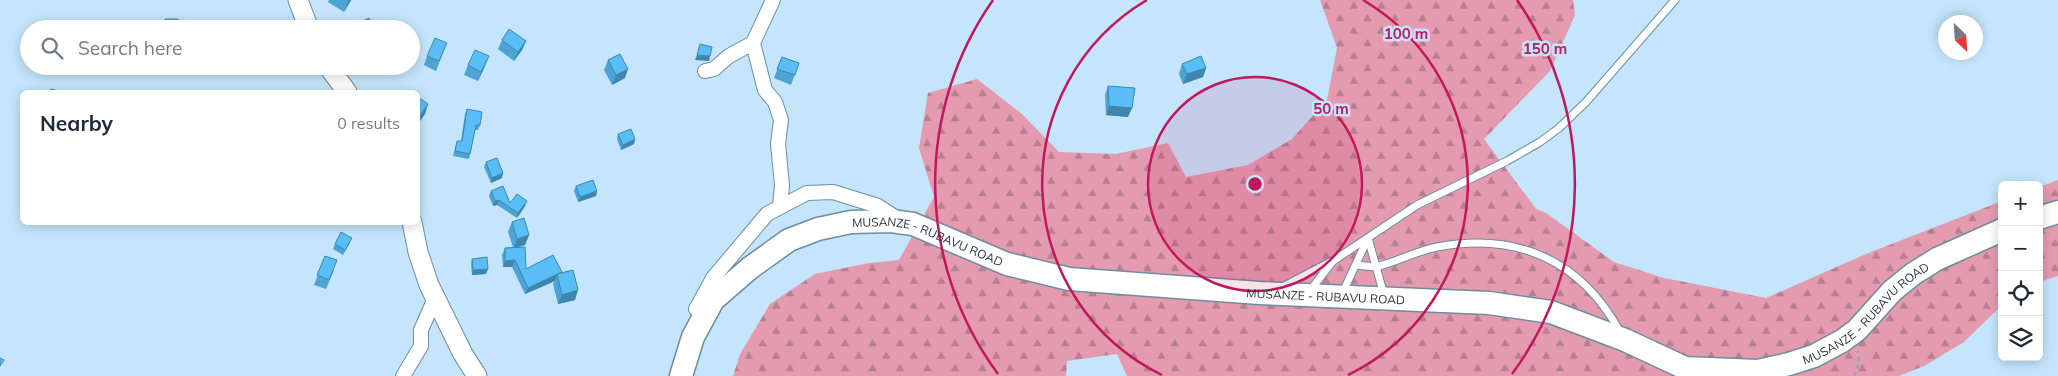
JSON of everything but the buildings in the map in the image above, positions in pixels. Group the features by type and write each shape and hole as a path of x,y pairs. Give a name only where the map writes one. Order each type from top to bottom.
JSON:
{"highway":[{"path":"2043,217 2058,212"},
{"name":"MUSANZE - RUBAVU ROAD","path":"680,376 692,337 713,300 768,254 789,240 818,228 851,222 891,220 913,224 1007,264 1069,279 1259,293 1489,303 1551,312 1625,340 1685,368 1758,371 1814,356 1842,341 1857,330 1892,291 1937,259 1998,232"}],"main road":[{"path":"298,0 306,20"},
{"path":"335,75 346,90"},
{"path":"413,225 422,266 435,298 463,354 477,376"}],"street":[{"path":"706,71 714,69 729,56 753,43 773,0"},
{"path":"753,43 765,90 775,102 781,120 778,144 782,185 780,207"},
{"path":"680,376 680,357 690,320 713,278 767,214 807,193 833,192 878,206 902,222"},
{"path":"402,376 421,346 421,330 435,298"}],"lane":[{"path":"1259,293 1290,284 1333,261 1417,205 1507,161 1553,133 1586,102 1675,0"},
{"path":"1340,296 1368,238"},
{"path":"1368,238 1385,298"},
{"path":"1356,265 1377,266 1436,248 1472,244 1509,245 1539,254 1563,268 1590,290 1611,316 1625,340"},
{"path":"1306,295 1333,261"}],"green space":[{"path":"1320,0 1573,0 1575,15 1550,71 1484,139 1536,209 1546,213 1614,262 1664,278 1766,298 1866,254 1998,203 1998,309 1964,342 1924,366 1899,376 1127,376 1117,354 1067,361 1066,376 733,376 740,354 770,304 815,274 869,263 899,260 934,197 919,148 928,93 977,79 1022,114 1059,152 1116,154 1168,143 1186,177 1248,165 1292,139 1327,100 1337,48"},
{"path":"2058,180 2058,276 2043,281 2043,226 2043,186"}]}
